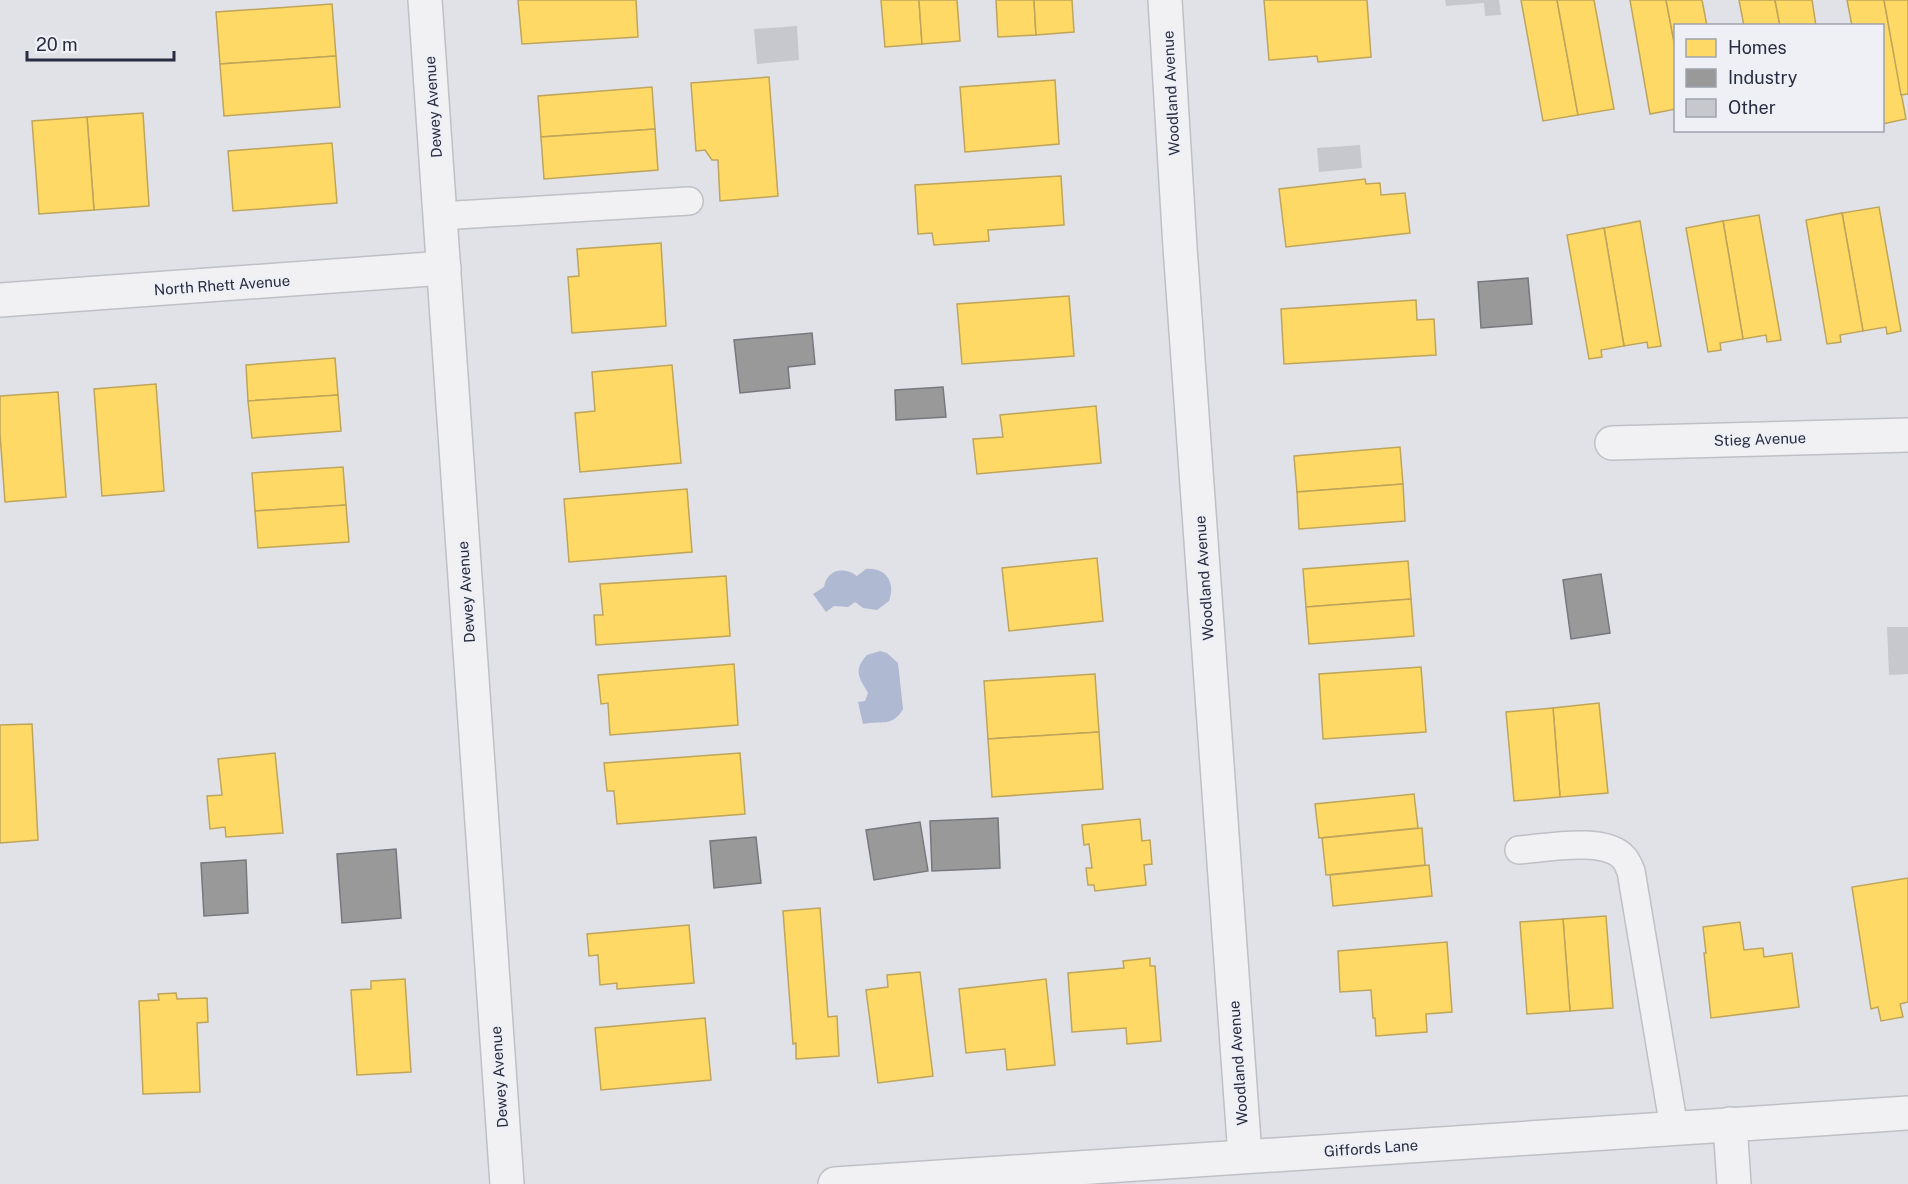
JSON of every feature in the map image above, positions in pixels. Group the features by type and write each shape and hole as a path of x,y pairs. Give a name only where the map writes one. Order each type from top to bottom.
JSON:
{"street":[{"name":"Dewey Avenue","path":"425,0 507,1184"},
{"name":"Woodland Avenue","path":"1165,0 1180,247 1245,1156"},
{"name":"North Rhett Avenue","path":"0,300 444,268"},
{"name":"Stieg Avenue","path":"1612,443 1908,435"},
{"name":"Giffords Lane","path":"835,1184 1908,1113"},
{"path":"1730,1124 1734,1184"}],"lane":[{"path":"440,216 689,201"},
{"path":"1519,850 1592,845 1610,849 1625,858 1631,871 1674,1128"}],"water":[{"path":"866,569 879,571 888,577 891,588 889,601 877,610 863,608 855,602 848,607 834,606 826,612 813,594 824,587 828,577 836,571 846,571 857,576"},
{"path":"880,651 887,653 898,663 903,709 895,719 890,721 863,724 858,702 865,701 868,693 860,678 859,669 867,655"}],"building: Homes":[{"path":"518,0 636,0 638,37 522,44"},
{"path":"881,0 919,0 922,44 885,47"},
{"path":"919,0 957,0 960,41 922,44"},
{"path":"996,0 1034,0 1036,35 998,37"},
{"path":"1034,0 1072,0 1074,32 1036,35"},
{"path":"1264,0 1367,0 1371,57 1318,62 1317,56 1269,60"},
{"path":"1521,0 1557,0 1578,115 1543,121"},
{"path":"1557,0 1594,0 1614,109 1578,115"},
{"path":"1630,0 1666,0 1674,42 1674,109 1650,114"},
{"path":"1666,0 1702,0 1707,24 1674,24 1674,42"},
{"path":"1739,0 1775,0 1780,24 1744,24"},
{"path":"1775,0 1812,0 1816,24 1780,24"},
{"path":"1847,0 1884,0 1906,119 1884,124 1884,24 1852,24"},
{"path":"1884,0 1908,0 1908,94 1901,95"},
{"path":"332,4 336,56 220,64 216,12"},
{"path":"336,56 340,107 224,116 220,64"},
{"path":"769,77 778,196 720,201 718,160 712,160 705,150 696,151 691,83"},
{"path":"1055,80 1059,144 965,152 960,87"},
{"path":"652,87 655,129 541,137 538,96"},
{"path":"143,113 149,206 94,210 87,117"},
{"path":"87,117 94,210 39,214 32,121"},
{"path":"655,129 658,170 544,179 541,137"},
{"path":"332,143 337,203 233,211 228,151"},
{"path":"1061,176 1064,225 988,230 989,241 934,245 932,233 918,234 915,185"},
{"path":"1365,179 1366,184 1380,183 1381,195 1405,193 1410,233 1286,247 1279,189"},
{"path":"1879,207 1901,331 1887,334 1886,327 1863,331 1842,213"},
{"path":"1842,213 1863,331 1840,335 1841,342 1827,344 1806,220"},
{"path":"1759,215 1781,340 1767,342 1766,335 1743,339 1723,221"},
{"path":"1640,221 1661,346 1648,348 1647,342 1624,346 1604,228"},
{"path":"1723,221 1743,339 1720,343 1721,350 1708,352 1686,228"},
{"path":"1604,228 1624,346 1601,350 1602,357 1589,359 1567,235"},
{"path":"661,243 666,326 572,333 568,277 579,276 577,249"},
{"path":"1069,296 1074,356 962,364 957,304"},
{"path":"1416,300 1417,320 1434,319 1436,355 1284,364 1281,309"},
{"path":"335,358 338,395 248,401 246,365"},
{"path":"672,365 681,463 580,472 575,413 595,411 592,372"},
{"path":"156,384 164,491 102,496 94,389"},
{"path":"58,392 66,497 5,502 0,396"},
{"path":"338,395 341,431 252,438 248,401"},
{"path":"1096,406 1101,463 977,474 973,439 1003,437 1000,415"},
{"path":"1400,447 1403,484 1297,492 1294,456"},
{"path":"343,467 346,505 255,511 252,473"},
{"path":"1403,484 1405,521 1299,529 1297,492"},
{"path":"687,489 692,552 569,562 564,499"},
{"path":"346,505 349,542 258,548 255,511"},
{"path":"1097,558 1103,621 1009,631 1002,568"},
{"path":"1408,561 1411,599 1306,607 1303,569"},
{"path":"726,576 730,636 596,645 594,615 603,615 600,584"},
{"path":"1411,599 1414,636 1309,644 1306,607"},
{"path":"734,664 738,725 610,735 608,703 601,704 598,675"},
{"path":"1421,667 1426,732 1323,739 1319,674"},
{"path":"1095,674 1099,732 988,739 984,681"},
{"path":"1599,703 1608,793 1560,797 1553,708"},
{"path":"1553,708 1560,797 1514,801 1506,712"},
{"path":"32,724 38,840 0,843 0,725"},
{"path":"1099,732 1103,789 992,797 988,739"},
{"path":"275,753 283,833 226,837 225,827 210,829 207,796 222,795 218,759"},
{"path":"740,753 745,814 617,824 614,791 607,791 604,763"},
{"path":"1414,794 1418,828 1319,838 1315,804"},
{"path":"1140,819 1142,841 1150,840 1152,864 1144,865 1146,885 1095,891 1094,885 1088,885 1086,868 1092,868 1089,844 1084,845 1082,825"},
{"path":"1422,828 1425,865 1326,875 1322,838"},
{"path":"1429,865 1432,896 1333,906 1330,875"},
{"path":"1908,878 1908,1002 1900,1004 1903,1017 1881,1021 1878,1007 1871,1009 1852,887"},
{"path":"820,908 828,1017 837,1016 839,1056 796,1059 783,911"},
{"path":"1606,916 1613,1008 1570,1011 1563,919"},
{"path":"1563,919 1570,1011 1527,1014 1520,922"},
{"path":"1740,922 1744,950 1763,948 1764,957 1792,953 1799,1007 1711,1018 1703,927"},
{"path":"689,925 694,983 617,989 617,983 600,985 598,955 589,956 587,934"},
{"path":"1447,942 1452,1012 1426,1014 1427,1032 1376,1036 1371,990 1340,992 1338,951"},
{"path":"1150,958 1150,966 1155,966 1161,1041 1127,1044 1126,1028 1072,1032 1068,973 1124,968 1123,961"},
{"path":"920,972 933,1076 878,1083 866,990 888,987 887,975"},
{"path":"405,979 411,1072 357,1075 351,990 371,989 371,981"},
{"path":"1046,979 1055,1065 1007,1070 1005,1049 966,1053 959,989"},
{"path":"176,993 177,999 207,998 208,1022 197,1023 200,1092 143,1094 139,1001 159,1000 158,994"},
{"path":"705,1018 711,1080 601,1090 595,1028"}],"building: Industry":[{"path":"1528,278 1532,324 1481,328 1478,282"},
{"path":"812,333 815,364 788,367 790,388 740,393 734,340"},
{"path":"943,387 946,417 896,420 895,390"},
{"path":"1601,574 1610,633 1571,639 1563,580"},
{"path":"998,818 1000,868 932,871 930,821"},
{"path":"920,822 928,871 874,880 866,830"},
{"path":"756,837 761,883 714,888 710,841"},
{"path":"396,849 401,918 342,923 337,854"},
{"path":"246,860 248,913 204,916 201,863"}],"building: Other":[{"path":"1445,0 1499,0 1501,15 1485,16 1484,3 1446,6"},
{"path":"797,26 799,60 757,64 754,29"},
{"path":"1360,145 1362,168 1319,172 1317,148"},
{"path":"1887,627 1908,627 1908,674 1889,675"}]}
